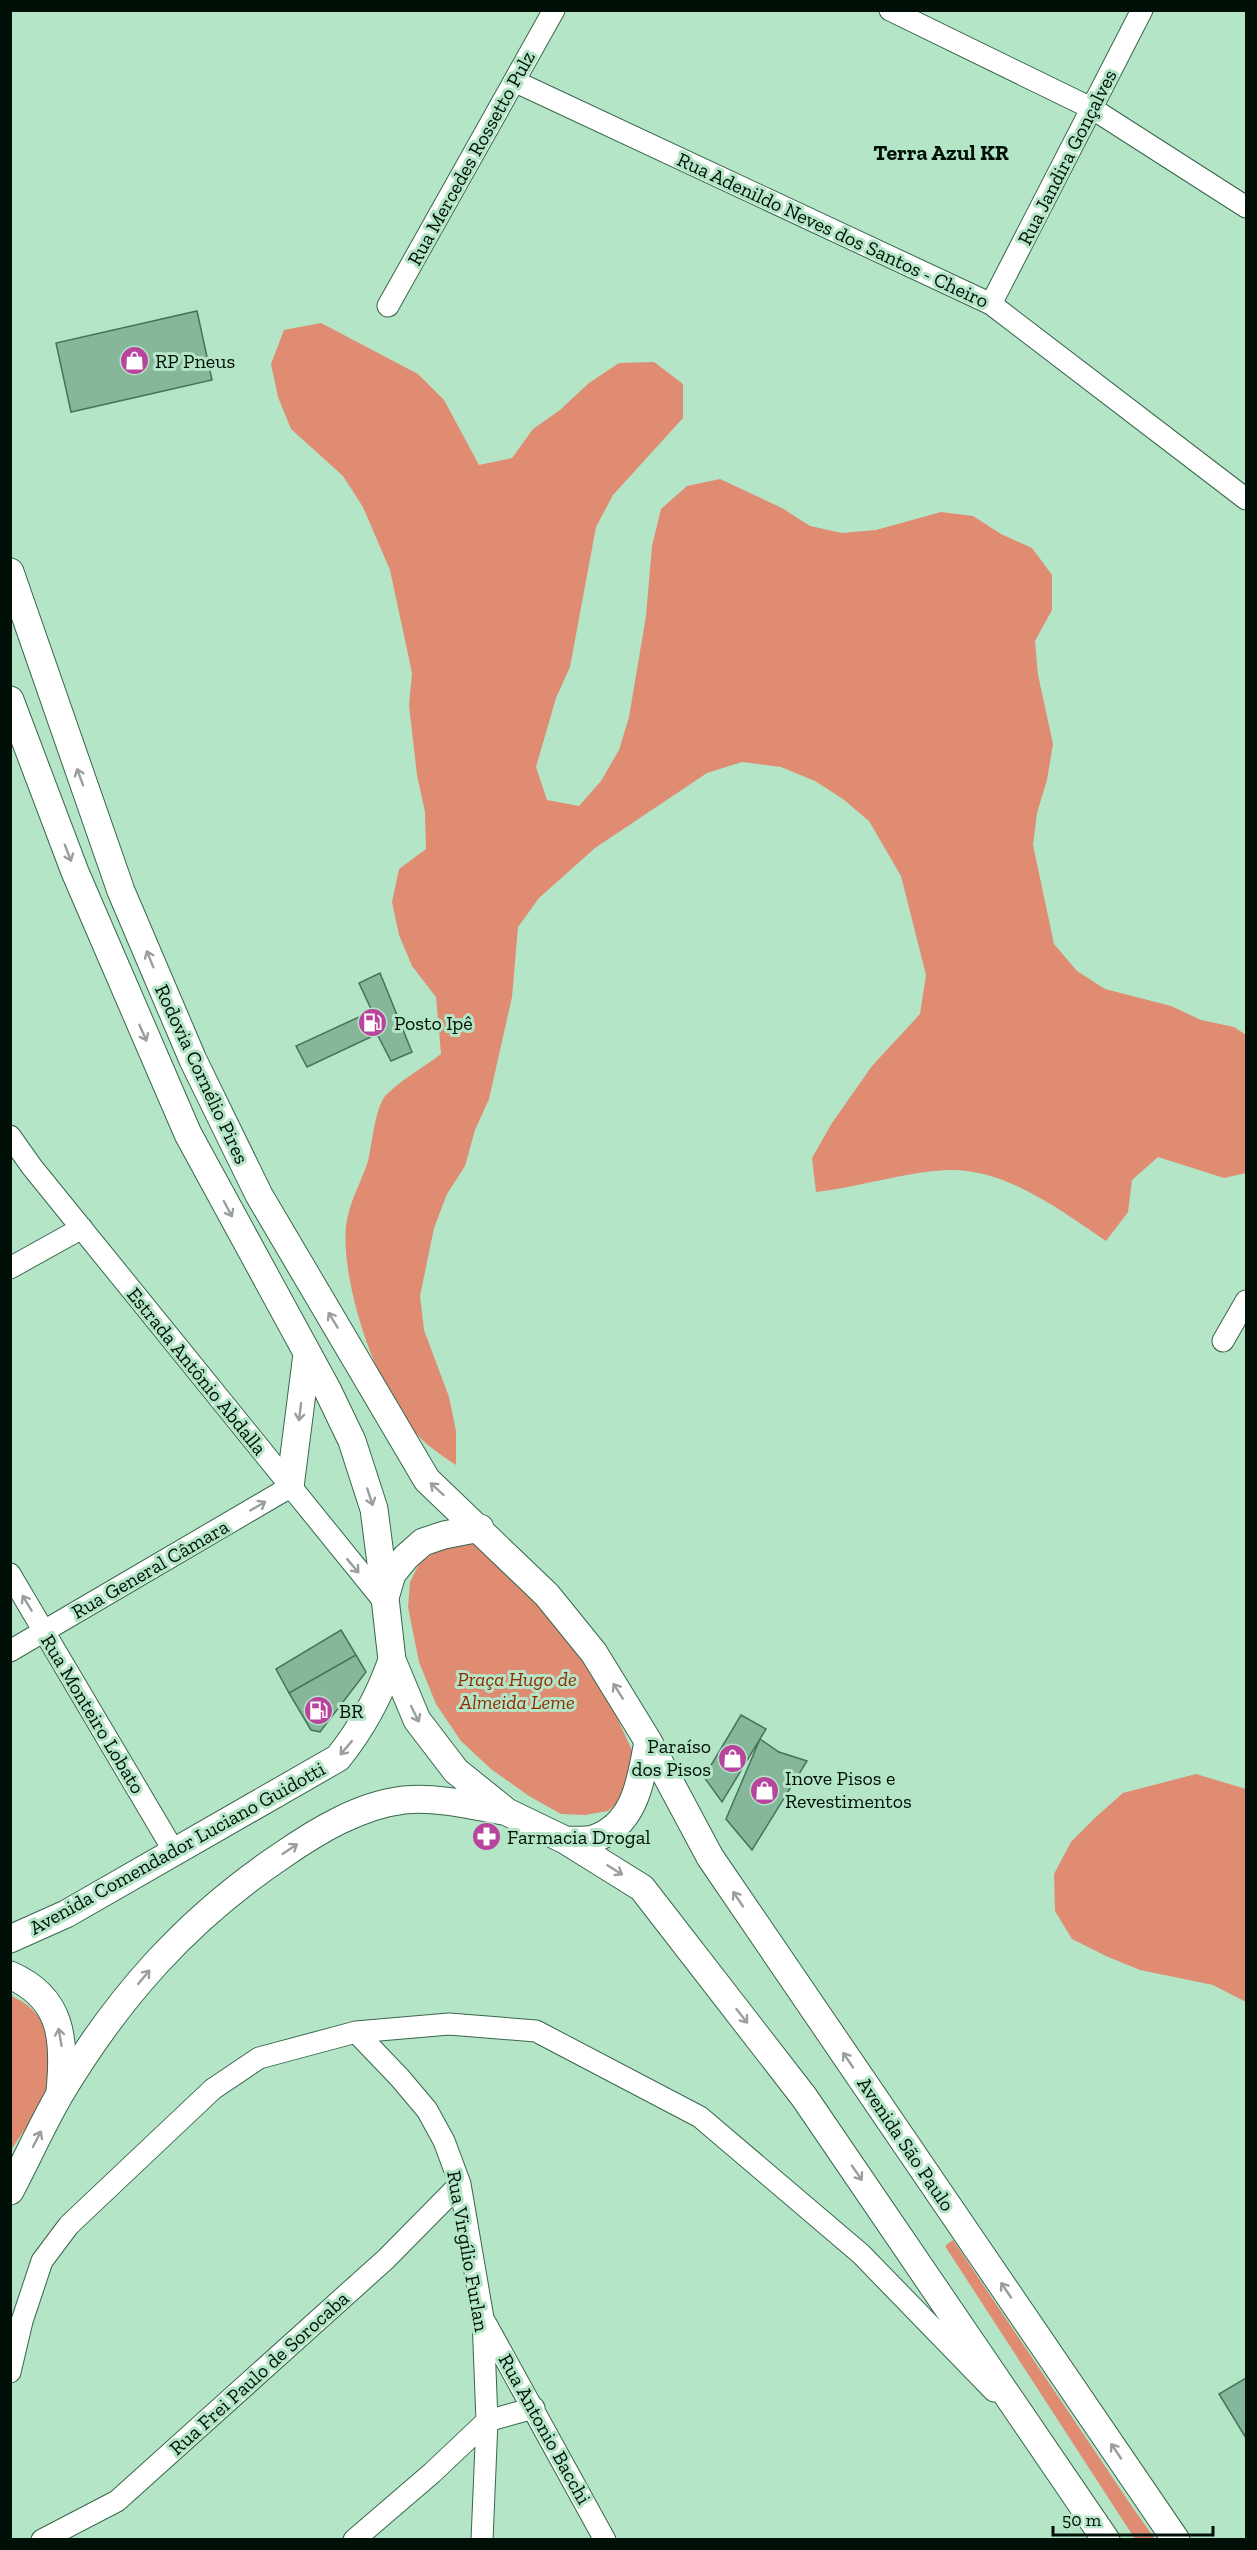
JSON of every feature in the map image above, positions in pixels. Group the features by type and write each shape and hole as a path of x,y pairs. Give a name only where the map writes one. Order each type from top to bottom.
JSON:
{"main road":[{"name":"Rodovia Cornélio Pires","path":"10,572 121,891 192,1060 259,1196 427,1480 547,1594 594,1653 648,1741"},
{"name":"Rodovia Cornélio Pires","path":"10,700 80,882 188,1134 352,1441 370,1497 392,1660"},
{"path":"290,1487 307,1354"},
{"path":"385,1601 392,1574 423,1542 480,1528"},
{"path":"392,1660 417,1720 456,1771 507,1812 565,1840 642,1888 656,1905 804,2097 1107,2540"},
{"name":"Avenida Comendador Luciano Guidotti","path":"10,1939 66,1914 338,1758 365,1723 378,1699 392,1660"},
{"path":"565,1840 592,1839 615,1829 632,1806 639,1786 648,1741"},
{"name":"Avenida São Paulo","path":"648,1741 710,1857 1176,2540"},
{"path":"10,2191 59,2095 108,2019 166,1951 234,1887 309,1836 359,1812 403,1800 447,1800 507,1812"},
{"path":"10,1975 34,1987 52,2008 61,2034 63,2059 59,2095"}],"street":[{"name":"Rua Mercedes Rossetto Pulz","path":"388,306 554,10"},
{"path":"890,10 1093,109 1246,207"},
{"name":"Rua Jandira Gonçalves","path":"991,304 1142,10"},
{"name":"Rua Adenildo Neves dos Santos - Cheiro","path":"514,81 991,304 1246,499"},
{"name":"Estrada Antônio Abdalla","path":"10,1136 32,1167 290,1487 385,1601"},
{"path":"10,1268 82,1228"},
{"path":"1223,1341 1246,1301"},
{"name":"Rua General Câmara","path":"10,1651 290,1487"},
{"name":"Rua Monteiro Lobato","path":"10,1574 175,1853"},
{"path":"10,2372 22,2321 42,2261 69,2225 213,2090 259,2058 356,2032 448,2024 536,2031 700,2117 861,2254 1034,2432"},
{"name":"Rua Virgílio Furlan","path":"356,2032 427,2110 444,2141 460,2184 483,2318 487,2421 482,2540"},
{"name":"Rua Frei Paulo de Sorocaba","path":"42,2540 117,2501 386,2259 460,2184"},
{"name":"Rua Antonio Bacchi","path":"483,2318 605,2540"},
{"path":"354,2540 432,2473 487,2421 534,2408"}],"green space":[{"path":"321,323 418,374 444,400 479,465 512,458 533,429 560,410 589,383 619,363 654,362 683,384 683,418 613,495 596,527 570,667 556,698 536,767 547,800 579,806 601,781 619,750 629,717 646,616 652,546 661,509 687,486 720,479 782,508 810,526 842,533 876,530 941,512 973,516 1001,534 1032,548 1052,575 1052,610 1035,641 1038,675 1053,744 1047,780 1037,813 1033,845 1054,944 1077,971 1105,989 1171,1006 1201,1020 1234,1027 1246,1035 1246,1173 1224,1178 1158,1157 1132,1180 1128,1212 1106,1241 1032,1194 991,1176 970,1171 932,1171 816,1192 812,1158 832,1123 872,1066 920,1014 926,975 901,876 869,821 843,799 815,781 781,767 742,762 707,773 595,848 539,898 518,927 512,997 489,1099 475,1130 465,1166 447,1194 434,1228 420,1296 424,1330 449,1397 456,1431 456,1465 422,1440 410,1427 393,1401 371,1353 354,1300 346,1248 346,1226 352,1201 368,1161 382,1101 399,1084 441,1054 436,997 412,966 399,935 392,902 399,869 426,849 425,812 417,775 409,705 412,673 390,570 363,507 343,476 291,429 278,397 271,364 284,330"},
{"name":"Praça Hugo de Almeida Leme","path":"465,1541 493,1552 577,1645 609,1700 635,1757 627,1795 608,1811 585,1815 561,1814 529,1796 491,1769 461,1741 436,1704 419,1662 408,1607 410,1582 420,1562 444,1546"},
{"path":"1196,1774 1246,1789 1246,2002 1213,1985 1140,1970 1106,1956 1072,1939 1055,1911 1054,1874 1071,1842 1097,1816 1123,1793"},
{"path":"11,1996 34,2011 42,2021 53,2050 54,2065 46,2095 11,2150"},
{"path":"953,2240 1155,2539 1135,2539 945,2246"}],"building":[{"name":"RP Pneus","path":"197,311 212,380 71,412 56,343"},
{"name":"Posto Ipê","path":"380,973 412,1052 391,1061 377,1034 307,1067 296,1046 372,1011 359,983"},
{"path":"341,1630 356,1655 289,1693 276,1669"},
{"name":"BR","path":"356,1655 366,1672 320,1732 311,1730 289,1693"},
{"name":"Paraíso dos Pisos","path":"741,1715 766,1729 722,1802 704,1777"},
{"name":"Inove Pisos e Revestimentos","path":"760,1739 779,1752 807,1761 752,1850 726,1819"},
{"path":"1246,2378 1246,2438 1219,2394"}],"place":[{"name":"RP Pneus","path":"134,361"},
{"name":"Posto Ipê","path":"373,1023"},
{"name":"BR","path":"318,1711"},
{"name":"Paraíso dos Pisos","path":"732,1758"},
{"name":"Inove Pisos e Revestimentos","path":"764,1790"},
{"name":"Farmacia Drogal","path":"486,1837"}],"district":[{"name":"Terra Azul KR","path":"941,152"}]}
